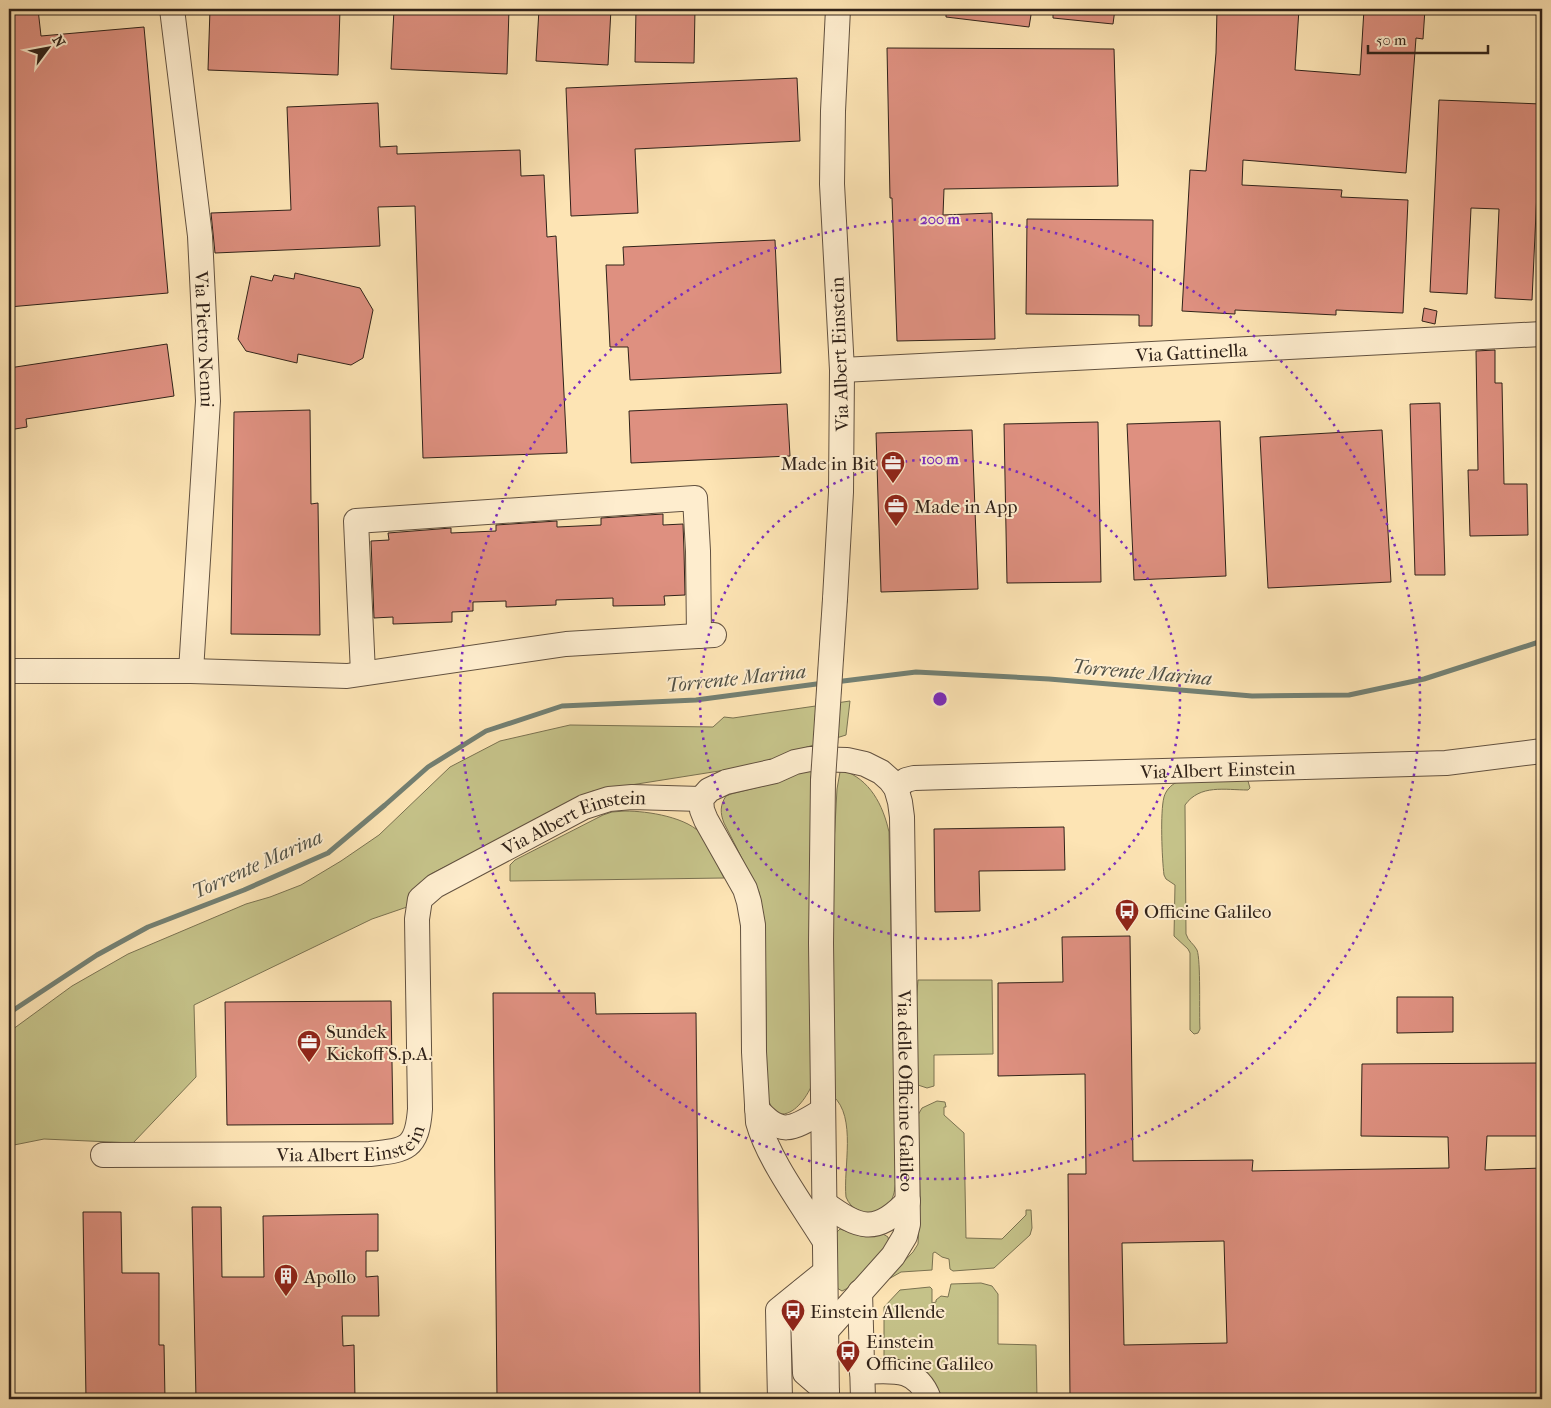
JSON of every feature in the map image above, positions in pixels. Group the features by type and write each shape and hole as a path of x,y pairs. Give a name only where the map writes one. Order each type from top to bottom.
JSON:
{"street":[{"name":"Via Pietro Nenni","path":"172,9 200,236 208,402 191,671"},
{"name":"Via Albert Einstein","path":"827,1396 821,943 823,780 841,492 842,370 832,184 833,111 838,9"},
{"name":"Via Gattinella","path":"842,370 1542,334"},
{"path":"9,671 191,671 347,676 363,674 566,644 706,635 695,498 356,521 363,674"},
{"name":"Via Albert Einstein","path":"896,788 914,778 1446,763 1542,751"},
{"path":"701,799 709,790 726,782 775,771 795,762 810,759 847,760 865,764 881,772 896,788"},
{"name":"Via delle Officine Galileo","path":"826,1331 900,1246 908,1224 902,816 896,788"},
{"name":"Via Albert Einstein","path":"103,1155 370,1154 398,1151 411,1143 418,1129 420,1109 417,919 420,899 435,886 584,808 609,799 632,797 701,799 702,810 706,820 745,889 749,902 753,925 754,1052 758,1122 764,1140 824,1240"},
{"path":"758,1109 767,1120 775,1126 783,1128 794,1126 822,1111"},
{"name":"Via delle Officine Galileo","path":"824,1203 856,1222 877,1225 897,1212 908,1201"},
{"path":"780,1399 778,1310 825,1272"},
{"name":"Via Albert Einstein","path":"802,1291 804,1373 827,1396"},
{"path":"860,1292 863,1399"},
{"path":"862,1372 897,1370 909,1375 924,1387 929,1399"}],"shaded area":[{"path":"850,701 846,735 757,765 593,791 431,874 416,889 407,907 372,919 194,1005 196,1077 133,1143 44,1139 9,1146 9,1032 72,986 128,954 246,904 301,885 341,861 379,835 450,767 500,741 570,725 713,727 724,717 733,718"},
{"path":"814,770 812,1085 799,1105 790,1112 779,1114 772,1109 767,1096 765,924 759,892 724,823 721,809 726,796"},
{"path":"842,770 852,774 868,786 879,803 889,832 896,1180 891,1201 874,1215 854,1208 846,1197 847,1130 845,1117 840,1105 833,1096 831,899 837,789"},
{"path":"1242,779 1248,781 1250,788 1248,790 1222,789 1205,791 1191,798 1185,805 1186,934 1197,950 1199,965 1200,1029 1198,1033 1194,1034 1190,1030 1190,953 1174,936 1175,885 1166,879 1164,875 1162,824 1164,797 1169,788 1177,782"},
{"path":"625,811 667,816 697,829 706,841 724,878 510,881 510,865 515,860 603,815"},
{"path":"918,980 992,980 993,1054 934,1055 934,1086 927,1088 918,1085 916,1004"},
{"path":"937,1101 945,1102 944,1115 964,1133 966,1238 1002,1239 1026,1215 1026,1210 1031,1210 1032,1228 1030,1235 994,1268 953,1271 950,1269 949,1259 935,1252 933,1253 932,1270 901,1272 885,1281 913,1252 918,1244 920,1201 918,1115 922,1108"},
{"path":"840,1229 861,1236 883,1234 888,1237 889,1243 850,1287 842,1291 837,1288 835,1234"},
{"path":"981,1283 992,1286 998,1294 998,1344 1036,1345 1037,1399 937,1399 931,1378 921,1368 915,1365 886,1362 884,1359 884,1307 900,1290 930,1287 932,1289 932,1303 936,1302 941,1296 948,1297 951,1284"}],"building":[{"path":"9,9 38,9 41,36 144,27 168,293 9,307"},
{"path":"210,9 340,9 338,75 208,70"},
{"path":"394,9 509,9 507,74 391,69"},
{"path":"539,9 611,9 608,65 536,61"},
{"path":"636,9 695,9 694,63 635,62"},
{"path":"946,9 1032,9 1029,27 946,17"},
{"path":"1053,9 1115,9 1113,24 1053,18"},
{"path":"1217,9 1299,9 1295,70 1360,75 1364,9 1425,9 1423,39 1416,38 1406,173 1243,160 1242,185 1342,190 1341,197 1408,200 1403,313 1336,310 1336,315 1235,310 1235,314 1182,311 1190,170 1206,171 1216,53"},
{"path":"887,48 1114,49 1118,186 944,189 943,215 992,213 995,339 897,341 892,198 890,198"},
{"path":"797,78 800,141 635,149 638,213 571,216 566,88"},
{"path":"1439,100 1541,104 1532,300 1495,298 1499,209 1471,208 1467,294 1430,292"},
{"path":"378,103 380,147 397,146 397,154 520,150 521,176 544,175 547,237 556,236 567,453 423,458 415,206 378,207 380,246 215,253 211,213 291,210 287,107"},
{"path":"1027,219 1153,220 1152,326 1139,326 1139,315 1026,314"},
{"path":"775,240 781,373 630,380 628,347 610,347 606,265 624,265 623,247"},
{"path":"295,273 360,288 373,310 363,358 351,365 298,354 297,363 246,351 238,339 251,276 272,281 274,275 294,279"},
{"path":"1424,308 1437,311 1435,324 1422,321"},
{"path":"167,344 174,396 26,419 27,427 9,430 9,368"},
{"path":"1495,350 1495,383 1502,383 1504,484 1527,484 1528,535 1470,536 1468,470 1478,470 1476,351"},
{"path":"1440,403 1445,575 1415,575 1410,404"},
{"path":"787,404 790,456 631,463 629,411"},
{"path":"310,410 311,504 318,503 320,635 231,634 234,412"},
{"path":"1220,421 1226,576 1134,580 1127,424"},
{"path":"1098,422 1101,582 1007,583 1004,424"},
{"path":"972,430 978,589 881,592 876,433"},
{"path":"1382,430 1391,582 1268,588 1260,437"},
{"path":"663,514 663,525 683,524 685,595 664,596 665,605 613,606 613,598 556,600 556,605 506,607 506,601 473,602 473,611 452,612 452,622 393,624 393,617 374,618 371,541 389,540 388,533 451,528 451,533 496,531 496,525 557,521 557,527 601,525 601,518"},
{"path":"1064,827 1065,870 979,871 980,911 935,912 934,829"},
{"path":"1130,936 1133,1161 1253,1160 1252,1171 1449,1168 1448,1137 1361,1136 1362,1064 1542,1063 1542,1136 1487,1136 1485,1170 1542,1168 1542,1399 1070,1399 1068,1174 1086,1174 1085,1074 998,1076 998,983 1063,982 1062,937","holes":["1224,1241 1227,1343 1124,1345 1122,1243"]},
{"path":"493,993 595,993 596,1014 696,1013 700,1399 497,1399"},
{"path":"1397,997 1453,997 1453,1032 1397,1033"},
{"name":"Sundek Kickoff S.p.A.","path":"391,1001 393,1124 227,1125 225,1002"},
{"name":"Apollo","path":"192,1207 221,1207 222,1277 264,1277 263,1216 378,1214 378,1251 366,1251 366,1277 378,1276 379,1316 342,1316 343,1346 354,1345 355,1399 196,1399"},
{"path":"83,1212 121,1212 122,1273 159,1273 159,1345 164,1345 165,1399 86,1399"}],"waterway":[{"name":"Torrente Marina","path":"835,682 916,672 1049,679 1252,696 1349,695 1424,679 1542,641"},
{"name":"Torrente Marina","path":"9,1013 97,955 148,927 244,890 328,853 428,767 486,731 562,706 696,700 824,683"}],"place":[{"name":"Made in Bit","path":"893,484"},
{"name":"Made in App","path":"896,527"},
{"name":"Officine Galileo","path":"1127,932"},
{"name":"Sundek Kickoff S.p.A.","path":"309,1063"},
{"name":"Apollo","path":"286,1297"},
{"name":"Einstein Allende","path":"793,1332"},
{"name":"Einstein Officine Galileo","path":"848,1373"}]}
